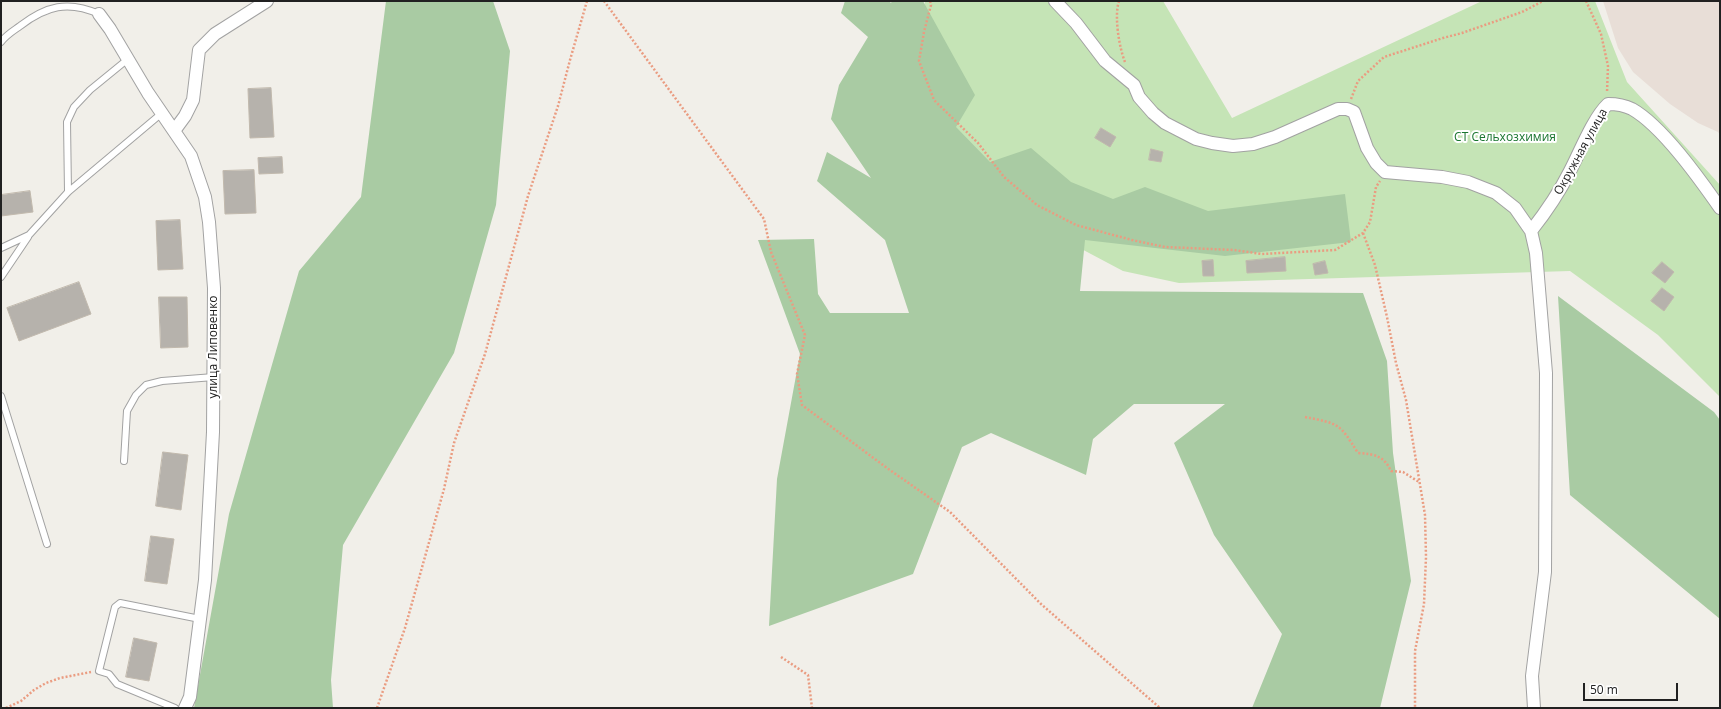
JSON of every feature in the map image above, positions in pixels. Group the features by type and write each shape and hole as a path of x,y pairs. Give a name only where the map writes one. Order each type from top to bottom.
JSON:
{"street":[{"path":"174,131 185,116 193,100 199,50 215,34 267,1"},
{"path":"1055,1 1076,23 1104,61 1134,85 1139,98 1153,113 1165,123 1196,139 1233,146 1254,144 1275,137 1338,109 1347,109 1354,112 1367,148 1376,163 1385,172 1448,178 1468,182 1496,193 1515,208 1531,231 1536,253 1546,373 1545,572 1532,676 1534,708"},
{"name":"улица Липовенко","path":"99,14 191,156 198,176 209,222 214,288 213,432 205,580 190,697 185,708"},
{"name":"Окружная улица","path":"1531,231 1553,202 1591,129 1603,108 1608,104 1617,104 1631,109 1662,134 1720,208"}],"lane":[{"path":"1,42 4,38 26,22 47,9 61,4 74,4 87,7 99,14"},
{"path":"68,192 67,122 74,107 90,90 128,59"},
{"path":"1,277 29,235 68,192 162,113"},
{"path":"1,248 29,235"},
{"path":"124,461 127,410 136,395 146,385 162,381 214,377"},
{"path":"1,396 47,544"},
{"path":"175,708 117,684 109,674 99,671 116,607 120,603 200,619"}],"path":[{"path":"377,708 405,628 444,489 454,444 485,354 528,196 560,101 587,1"},
{"path":"604,1 764,219 771,252 805,335 797,374 802,405 887,468 950,512 1041,604 1160,708"},
{"path":"930,1 931,5 919,61 934,100 978,143 1004,177 1037,205 1076,225 1165,247 1234,250 1262,254 1335,250 1363,234 1370,222 1376,187 1385,172"},
{"path":"1120,1 1117,8 1121,52 1126,65"},
{"path":"1347,109 1358,81 1384,57 1462,33 1522,12 1543,1"},
{"path":"1586,1 1601,34 1608,66 1608,104"},
{"path":"1363,234 1375,265 1396,363 1406,400 1425,515 1426,557 1424,604 1415,651 1415,708"},
{"path":"1305,417 1331,422 1341,427 1358,453 1370,454 1386,460 1391,470 1403,472 1420,482"},
{"path":"781,657 801,672 808,675 812,708"},
{"path":"6,708 21,702 34,690 46,683 60,678 99,671"}],"shaded area":[{"path":"1603,1 1720,1 1720,135 1718,132 1698,123 1670,104 1633,72 1618,48"}],"green space":[{"path":"386,1 493,1 510,51 496,205 454,353 343,545 331,680 333,708 194,708 229,514 299,271 361,197"},
{"path":"845,1 889,1 891,3 892,1 923,1 975,95 956,127 990,162 1031,148 1071,182 1113,199 1145,187 1208,211 1345,194 1351,242 1225,256 1085,240 1080,291 1363,293 1387,361 1393,453 1411,581 1380,708 1252,708 1282,634 1214,535 1174,443 1225,404 1134,404 1093,439 1086,475 991,433 962,447 913,574 769,626 777,479 800,354 758,240 814,239 818,294 830,313 909,313 885,240 817,181 827,152 871,178 831,119 839,85 868,37 841,13"},
{"name":"СТ Сельхозхимия","path":"925,1 1163,1 1232,118 1482,1 1595,1 1627,82 1720,185 1720,397 1658,335 1570,271 1179,283 1123,271 1040,227 949,169 922,28"},
{"path":"1558,296 1714,412 1720,420 1720,619 1570,495"}],"building":[{"path":"271,88 274,137 250,138 248,89"},
{"path":"1101,128 1116,137 1110,147 1095,138"},
{"path":"1151,149 1163,152 1161,162 1149,160"},
{"path":"282,157 283,173 259,174 258,158"},
{"path":"254,170 256,213 225,214 223,171"},
{"path":"30,191 33,212 1,216 1,195"},
{"path":"180,220 183,269 158,270 156,221"},
{"path":"1285,257 1286,271 1247,273 1246,261"},
{"path":"1213,260 1214,276 1203,276 1202,261"},
{"path":"1325,261 1328,273 1315,275 1313,264"},
{"path":"1662,262 1674,272 1665,283 1652,273"},
{"path":"79,282 91,314 19,341 7,308"},
{"path":"1662,288 1674,297 1664,311 1651,301"},
{"path":"159,297 187,297 188,347 161,348"},
{"path":"163,452 188,455 181,510 156,506"},
{"path":"151,536 174,539 167,584 145,581"},
{"path":"134,638 157,643 149,681 126,677"}]}
